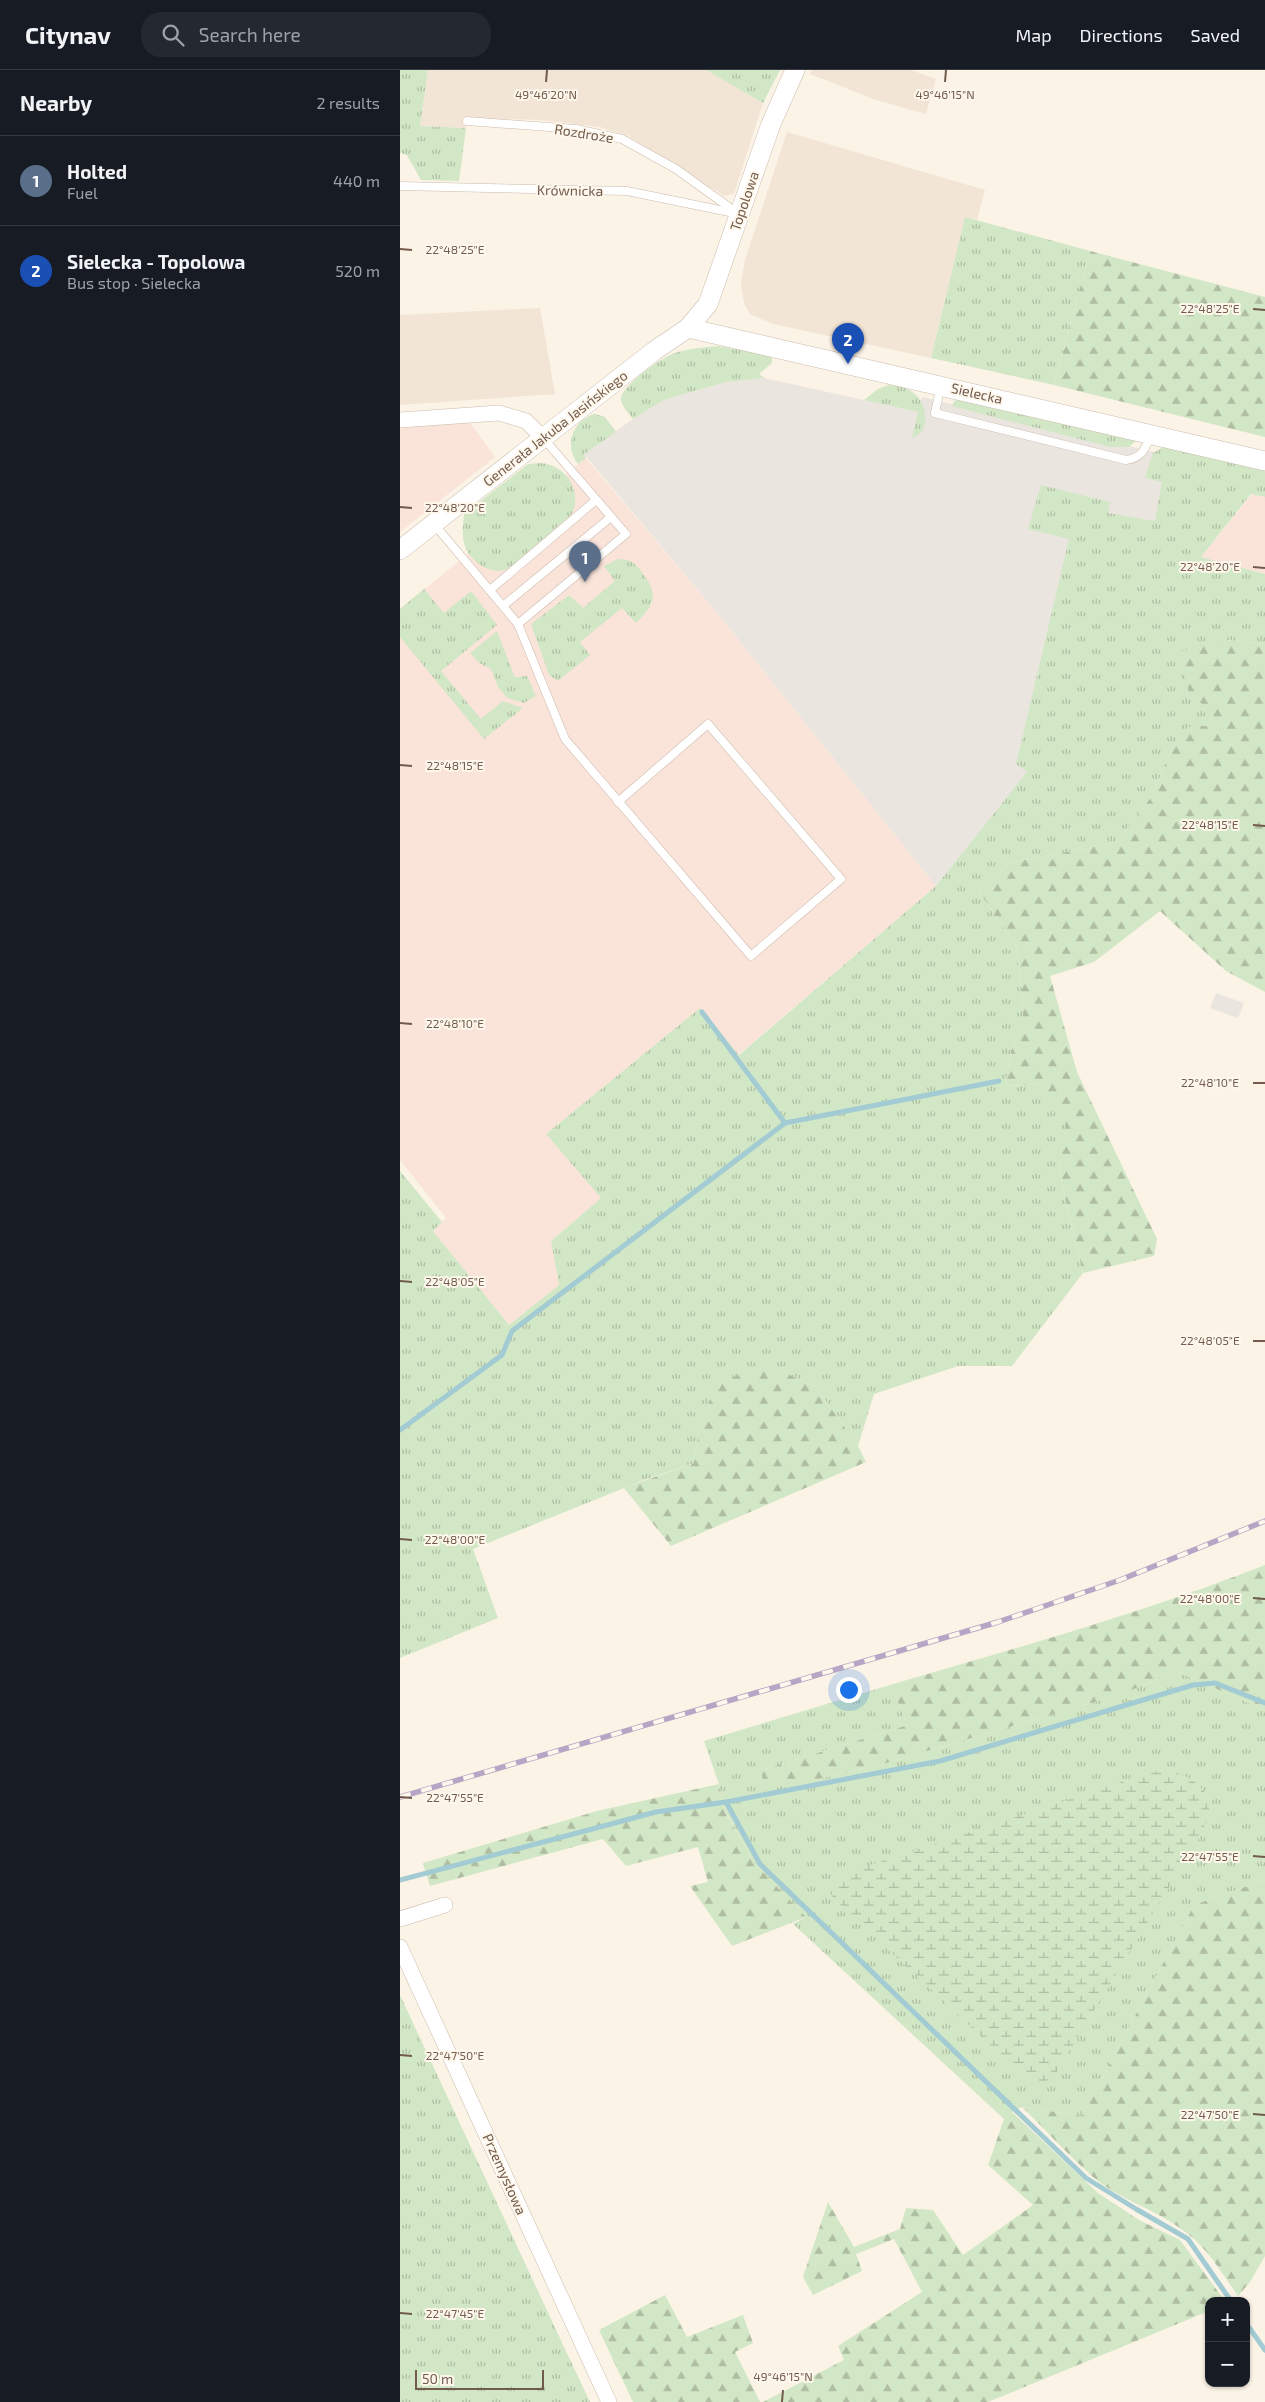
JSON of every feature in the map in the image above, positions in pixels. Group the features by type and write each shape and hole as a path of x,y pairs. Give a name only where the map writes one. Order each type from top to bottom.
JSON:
{"street":[{"name":"Topolowa","path":"688,328 711,296 771,124 795,70"},
{"name":"Sielecka","path":"688,328 1265,461"},
{"name":"Generała Jakuba Jasińskiego","path":"400,550 542,437 654,351 688,328"},
{"path":"400,420 499,413 526,421 542,437"},
{"path":"400,1919 445,1906"},
{"name":"Przemysłowa","path":"400,1947 609,2402"}],"lane":[{"name":"Rozdroże","path":"467,121 576,130 622,139 676,169 739,214"},
{"name":"Krównicka","path":"400,186 627,191 739,214"},
{"path":"941,385 935,412 1126,460 1136,459 1144,452 1152,434"},
{"path":"518,624 626,534 542,437"},
{"path":"490,590 596,500"},
{"path":"503,606 611,517"},
{"path":"434,524 518,624 565,739 618,802 751,956 841,879 708,724 618,802"}],"shaded area":[{"path":"428,70 706,70 763,103 734,194 724,196 628,136 600,127 540,120 469,118 466,128 420,126"},
{"path":"812,70 911,70 936,79 926,114 876,100 810,74"},
{"path":"787,132 985,190 977,220 965,217 931,358 773,324 750,314 744,304 741,282 745,260"},
{"path":"540,308 555,394 400,405 400,315"},
{"path":"764,378 918,412 922,397 1263,478 936,886 722,619 584,454 633,419 664,400 726,382"},
{"path":"469,421 495,457 400,532 400,425"},
{"path":"586,458 722,619 936,886 738,1055 700,1008 546,1134 602,1198 551,1241 559,1285 509,1325 433,1231 446,1218 400,1160 400,609"},
{"path":"1252,494 1265,497 1265,574 1200,558"},
{"path":"1216,993 1244,1003 1238,1018 1210,1008"}],"green space":[{"path":"400,70 428,70 420,126 466,128 459,181 421,180 407,155 400,153"},
{"path":"706,70 780,70 763,103"},
{"path":"965,217 1090,251 1054,385 931,358"},
{"path":"1090,251 1265,297 1265,437 1054,385"},
{"path":"718,346 767,355 772,358 772,363 759,374 764,378 726,382 664,400 633,419 624,407 621,399 627,387 659,361 683,351"},
{"path":"889,385 908,390 915,394 921,402 924,408 925,420 922,432 918,436 912,438 918,412 864,400 878,389"},
{"path":"958,400 1137,440 1129,447 1110,447 952,406 954,401"},
{"path":"595,414 605,417 616,432 584,454 586,458 578,464 572,449 573,434 581,422"},
{"path":"1163,447 1265,471 1265,497 1251,494 1201,557 1265,574 1265,644 1226,640 1214,713 1207,726 1173,745 1152,796 1118,842 1009,863 979,891 1016,947 1022,990 1023,1025 1011,1051 1005,1086 1043,1084 1067,1122 1059,1170 1083,1273 1012,1366 958,1366 874,1394 858,1446 815,1386 765,1364 699,1430 694,1463 644,1480 473,1549 498,1618 400,1658 400,1171 442,1222 433,1231 509,1325 559,1285 551,1241 601,1198 546,1134 700,1008 739,1055 936,886 1027,772 1016,764 1069,539 1028,529 1041,485 1110,502 1108,513 1155,521 1162,482 1145,478 1153,453"},
{"path":"541,463 558,469 570,481 575,497 571,515 509,568 497,571 485,568 474,560 464,545 464,514 528,464"},
{"path":"618,559 626,560 636,565 647,579 653,592 651,604 636,623 622,608 580,642 590,655 558,681 549,675 531,624 569,595 583,608 615,581 604,566"},
{"path":"424,589 444,613 471,591 497,625 441,671 481,719 503,701 523,708 484,739 400,637 400,609"},
{"path":"497,631 515,677 527,676 536,696 524,703 507,698 498,687 491,669 479,663 470,653"},
{"path":"1226,640 1265,644 1265,992 1226,971 1160,911 1094,962 1050,976 1077,1072 1157,1239 1154,1256 1083,1273 1059,1170 1066,1122 1043,1084 1005,1086 1011,1051 1023,1025 1022,990 1016,947 979,891 1009,863 1118,842 1152,796 1173,745 1188,727 1207,726 1214,713 1189,694 1181,651"},
{"path":"765,1364 815,1386 858,1446 866,1462 671,1546 624,1488 694,1463 699,1430 717,1384"},
{"path":"1265,1565 1265,1710 1176,1671 1122,1694 879,1765 805,1782 763,1783 762,1770 908,1725 890,1685 1173,1599"},
{"path":"1176,1671 1265,1710 1265,1880 1194,1905 1082,2116 1022,2107 1004,2119 793,1924 806,1917 755,1864 726,1813 719,1784 704,1741 890,1685 908,1725 762,1770 805,1782 879,1765 1122,1694"},
{"path":"1170,1771 1191,1779 1206,1795 1209,1813 1202,1833 1056,2073 1047,2081 1029,2081 833,1898 829,1889 832,1883 849,1872 1152,1772"},
{"path":"719,1784 726,1814 755,1864 806,1917 732,1946 690,1886 708,1882 698,1847 626,1866 603,1839 430,1886 423,1863 597,1811"},
{"path":"1265,1880 1265,2256 1250,2282 1238,2296 1196,2240 1165,2218 1116,2193 1093,2177 1022,2107 1082,2116 1194,1905"},
{"path":"400,1995 564,2347 590,2402 400,2402"},
{"path":"1012,2112 1098,2193 1139,2220 1180,2240 1222,2297 1205,2297 1205,2313 988,2402 763,2402 844,2360 838,2346 922,2292 894,2239 856,2254 862,2271 813,2295 803,2277 828,2202 854,2247 900,2229 906,2208 933,2210 963,2255 1033,2205 988,2165 1004,2119"},
{"path":"665,2295 687,2337 743,2315 753,2343 735,2352 760,2402 633,2402 599,2330"}],"waterway":[{"path":"702,1012 785,1123"},
{"path":"400,1430 502,1355 512,1331 785,1123 999,1081"},
{"path":"400,1880 656,1812 726,1802 940,1761 1193,1685 1215,1683 1265,1703"},
{"path":"726,1802 760,1864 1086,2178 1188,2239 1228,2297"},
{"path":"1250,2329 1265,2350"}],"railway":[{"path":"400,1797 998,1622 1120,1580 1265,1521"}],"place":[{"name":"Sielecka - Topolowa","path":"848,364"},
{"name":"Holted","path":"585,582"}]}
